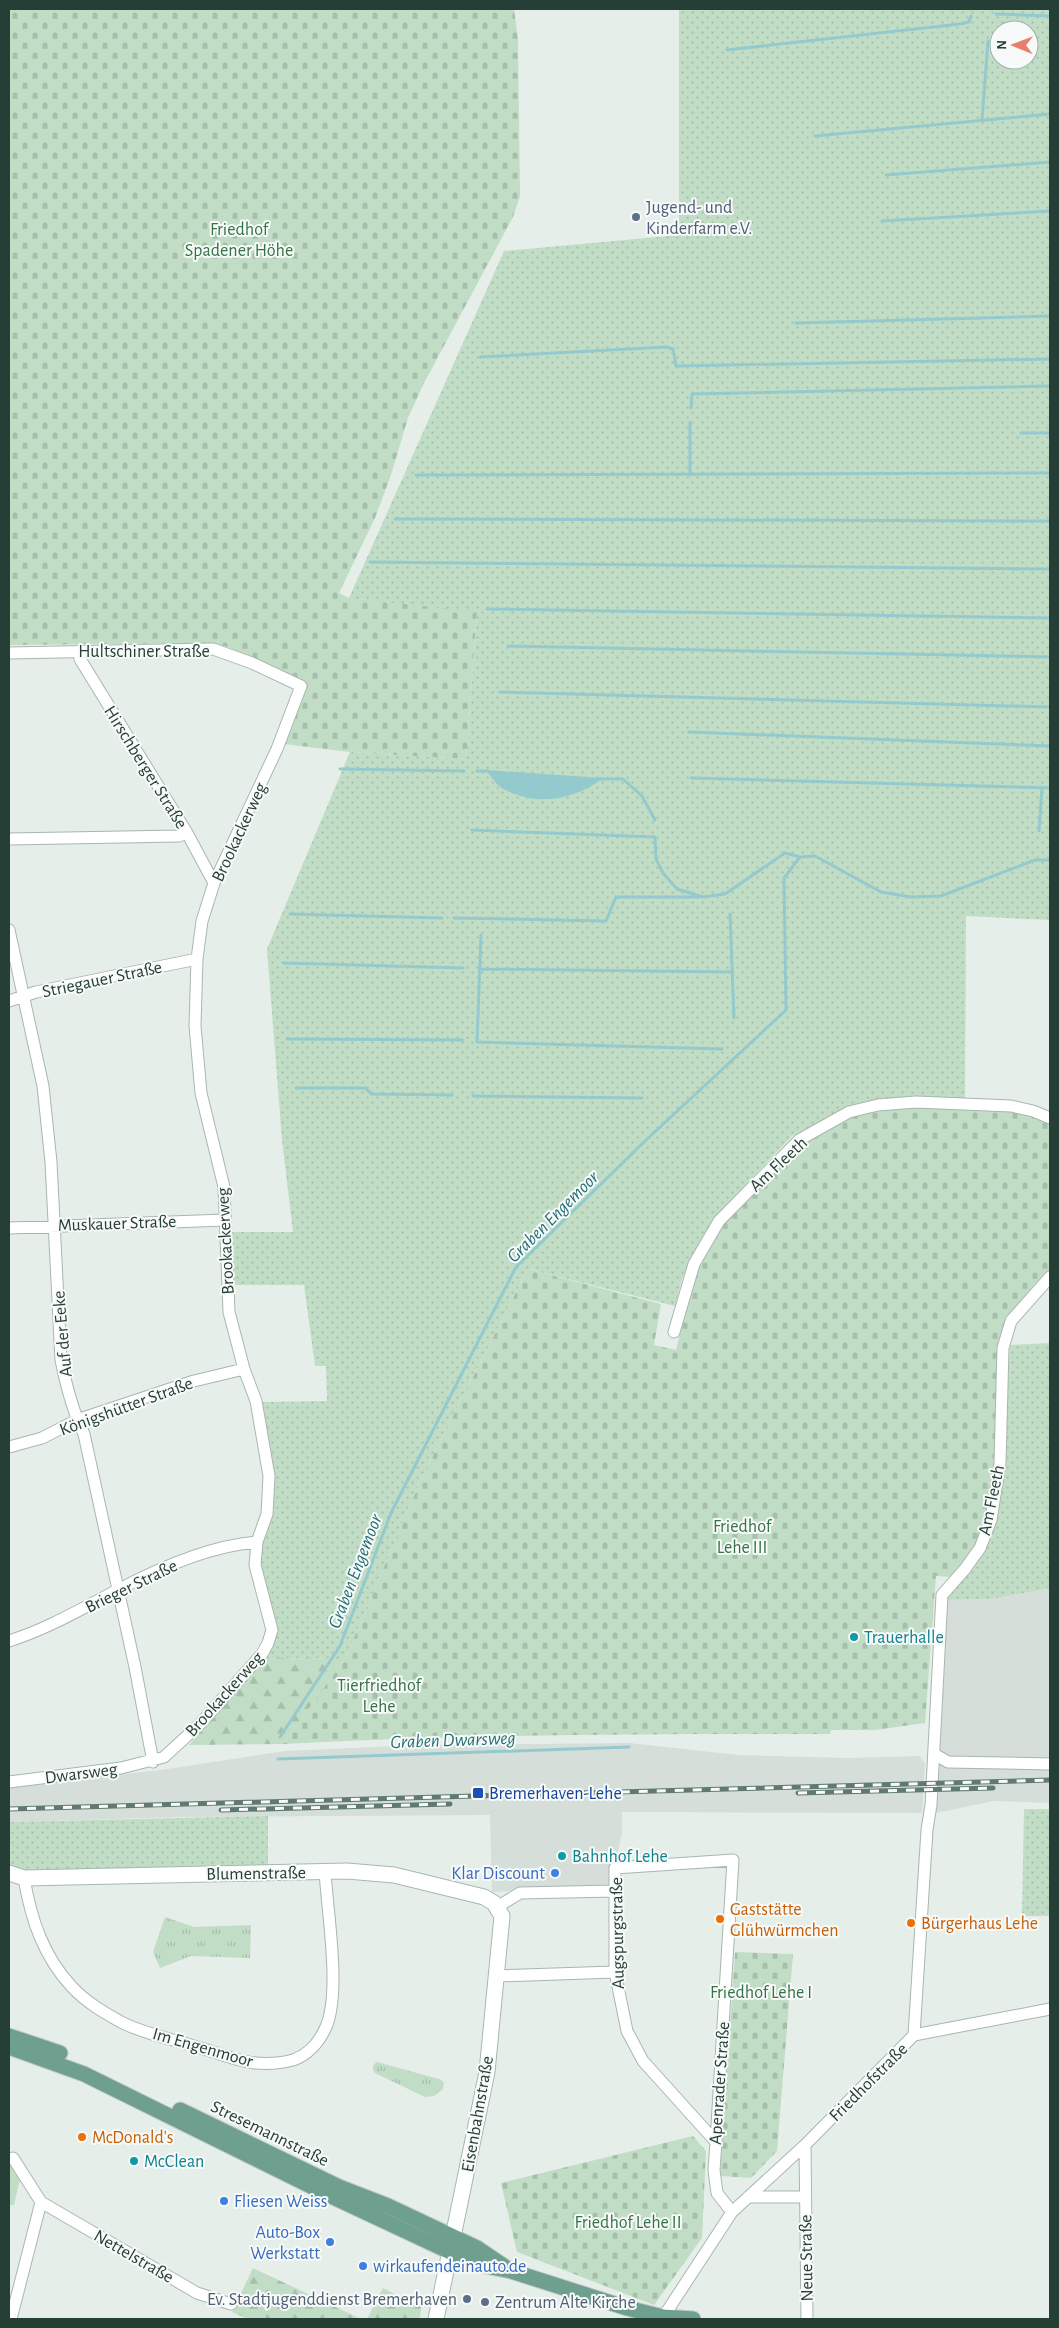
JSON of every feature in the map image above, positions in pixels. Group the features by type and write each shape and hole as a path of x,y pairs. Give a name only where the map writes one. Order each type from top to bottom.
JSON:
{"main road":[{"name":"Stresemannstraße","path":"9,2036 72,2058 338,2187 388,2206 451,2245 476,2264 511,2271 662,2318 693,2319"},
{"name":"Stresemannstraße","path":"9,2047 84,2074 451,2245"}],"street":[{"name":"Hultschiner Straße","path":"9,653 213,649 252,663 302,686"},
{"name":"Hirschberger Straße","path":"79,651 80,659 188,833 214,883"},
{"name":"Brookackerweg","path":"153,1762 164,1757 200,1724 262,1654 272,1630 255,1565 257,1542 267,1514 269,1476 257,1405 244,1368 229,1312 224,1187 201,1092 195,1026 197,960 202,921 214,883 238,838 302,686"},
{"path":"9,839 179,836 188,833"},
{"name":"Auf der Eeke","path":"9,930 43,1086 51,1162 62,1360 65,1382 77,1420 84,1434 153,1762"},
{"name":"Striegauer Straße","path":"9,1001 36,992 197,960"},
{"name":"Am Fleeth","path":"674,1332 694,1264 719,1221 799,1140 849,1112 878,1105 916,1102 1011,1106 1033,1111 1050,1118"},
{"name":"Muskauer Straße","path":"9,1228 225,1220"},
{"name":"Am Fleeth","path":"934,1754 942,1595 965,1569 980,1548 991,1520 1000,1463 1003,1348 1011,1321 1050,1277"},
{"name":"Königshütter Straße","path":"9,1446 42,1438 77,1420 194,1381 244,1368"},
{"name":"Brieger Straße","path":"9,1641 67,1618 118,1590 177,1563 234,1544 257,1542"},
{"path":"934,1754 948,1762 1050,1764"},
{"name":"Friedhofstraße","path":"662,2318 732,2212 805,2145 914,2035 926,1830 931,1806 934,1754"},
{"name":"Dwarsweg","path":"9,1782 121,1768 153,1762"},
{"name":"Augspurgstraße","path":"716,2142 643,2061 635,2049 621,2013 615,1972 615,1868 733,1860"},
{"name":"Apenrader Straße","path":"732,2212 718,2193 714,2170 733,1860"},
{"name":"Blumenstraße","path":"9,1873 24,1878 324,1871 394,1874 484,1897 498,1906"},
{"name":"Im Engenmoor","path":"24,1878 30,1913 43,1945 60,1973 86,2001 122,2022 145,2031 244,2061 267,2064 293,2060 314,2047 324,2031 330,2016 333,1998 333,1976 324,1871"},
{"path":"498,1906 520,1893 615,1892"},
{"name":"Eisenbahnstraße","path":"436,2319 487,2072 502,1916 498,1906"},
{"path":"497,1976 615,1972"},
{"path":"914,2035 1050,2009"},
{"name":"Neue Straße","path":"805,2145 807,2319"},
{"name":"Nettelstraße","path":"13,2158 41,2202 197,2293 231,2304"},
{"name":"Neue Straße","path":"748,2198 805,2197"},
{"path":"11,2319 41,2202"}],"shaded area":[{"path":"1050,1588 1050,1803 994,1801 936,1813 945,1600 992,1599"},
{"path":"629,1743 738,1755 846,1758 919,1756 925,1763 922,1813 622,1812 622,1834 609,1887 492,1892 490,1815 181,1817 9,1822 9,1786 161,1770 285,1751 421,1745"}],"green space":[{"name":"Friedhof Spadener Höhe","path":"9,9 514,9 518,39 520,196 513,217 423,385 408,418 391,475 375,518 339,593 349,598 477,612 466,759 350,752 284,744 307,684 228,647 212,643 9,645"},
{"path":"679,9 1050,9 1050,920 966,916 965,1099 914,1096 851,1108 792,1136 718,1214 689,1263 682,1279 675,1306 528,1269 423,1475 345,1659 263,1658 270,1648 260,1551 274,1476 262,1402 327,1401 326,1366 315,1366 304,1285 233,1285 229,1232 293,1232 282,1140 267,949 350,752 466,759 477,613 349,598 504,251 679,235"},
{"name":"Friedhof Lehe III","path":"909,1106 1012,1109 1050,1123 1050,1271 1035,1284 1006,1320 996,1463 987,1518 979,1541 965,1563 951,1577 936,1576 925,1723 875,1730 831,1730 830,1734 488,1736 283,1744 345,1659 423,1475 528,1269 661,1304 654,1345 676,1350 696,1265 722,1224 806,1141 849,1117"},
{"path":"1050,1343 1050,1588 992,1599 945,1600 1003,1465 1010,1345"},
{"path":"263,1658 345,1659 283,1744 189,1745"},
{"path":"1024,1809 1050,1809 1050,1916 1022,1916"},
{"path":"268,1816 268,1867 24,1875 9,1870 9,1822"},
{"path":"165,1917 194,1927 251,1925 250,1958 191,1956 160,1968 153,1952"},
{"name":"Friedhof Lehe I","path":"735,1952 793,1954 777,2151 751,2178 720,2176"},
{"path":"377,2062 439,2079 444,2082 443,2089 434,2096 425,2097 375,2073 373,2065"},
{"name":"Friedhof Lehe II","path":"693,2136 706,2151 702,2238 654,2305 517,2252 501,2183"},
{"path":"9,2163 20,2179 14,2205 9,2205"},
{"path":"253,2268 361,2319 247,2319 232,2312"},
{"path":"383,2288 421,2307 420,2319 367,2319"}],"water":[{"path":"486,770 603,778 582,791 571,795 559,798 535,799 523,797 503,789"}],"waterway":[{"path":"996,14 1050,16"},
{"path":"727,50 960,24 969,22 971,16"},
{"path":"982,120 988,41"},
{"path":"815,136 1050,114"},
{"path":"886,175 1050,162"},
{"path":"882,221 1050,211"},
{"path":"796,323 1050,316"},
{"path":"480,357 666,347 673,349 676,366 1050,359"},
{"path":"691,408 692,394 1050,386"},
{"path":"690,422 690,475"},
{"path":"1021,433 1050,433"},
{"path":"416,475 1050,473"},
{"path":"395,519 1050,521"},
{"path":"370,562 1050,569"},
{"path":"487,609 1050,618"},
{"path":"508,646 1050,657"},
{"path":"500,692 1050,707"},
{"path":"689,732 1050,746"},
{"path":"340,769 464,771"},
{"path":"477,771 488,771"},
{"path":"691,778 1050,788"},
{"path":"599,779 623,779 642,796 655,820"},
{"path":"1039,831 1042,788"},
{"path":"472,830 655,837 656,859 663,873 677,889 703,897 725,894 785,853 800,857 815,856 881,892 911,897 941,896 1035,860 1050,860"},
{"name":"Graben Engemoor","path":"280,1737 340,1646 391,1513 516,1267 644,1142 786,1010 784,878 800,857"},
{"path":"454,918 606,921 616,897 699,897"},
{"path":"290,914 442,918"},
{"path":"730,914 734,1018"},
{"path":"481,935 477,1042 722,1049"},
{"path":"284,963 463,968"},
{"path":"480,969 733,972"},
{"path":"287,1039 463,1040"},
{"path":"296,1088 365,1088 372,1094 452,1095"},
{"path":"473,1096 642,1098"},
{"name":"Graben Dwarsweg","path":"278,1759 629,1747"}],"railway":[{"path":"9,1809 1050,1780"},
{"path":"798,1793 993,1788"},
{"path":"221,1810 450,1804"}],"place":[{"name":"Jugend- und Kinderfarm e.V.","path":"636,217"},
{"name":"Trauerhalle","path":"854,1637"},
{"name":"Bremerhaven-Lehe","path":"478,1793"},
{"name":"Bahnhof Lehe","path":"562,1856"},
{"name":"Klar Discount","path":"555,1873"},
{"name":"Gaststätte Glühwürmchen","path":"720,1919"},
{"name":"Bürgerhaus Lehe","path":"911,1923"},
{"name":"McDonald's","path":"82,2137"},
{"name":"McClean","path":"134,2161"},
{"name":"Fliesen Weiss","path":"224,2201"},
{"name":"Auto-Box Werkstatt","path":"330,2242"},
{"name":"wirkaufendeinauto.de","path":"363,2266"},
{"name":"Ev. Stadtjugenddienst Bremerhaven","path":"467,2299"},
{"name":"Zentrum Alte Kirche","path":"485,2302"}],"park label":[{"name":"Tierfriedhof Lehe","path":"379,1695"}]}
